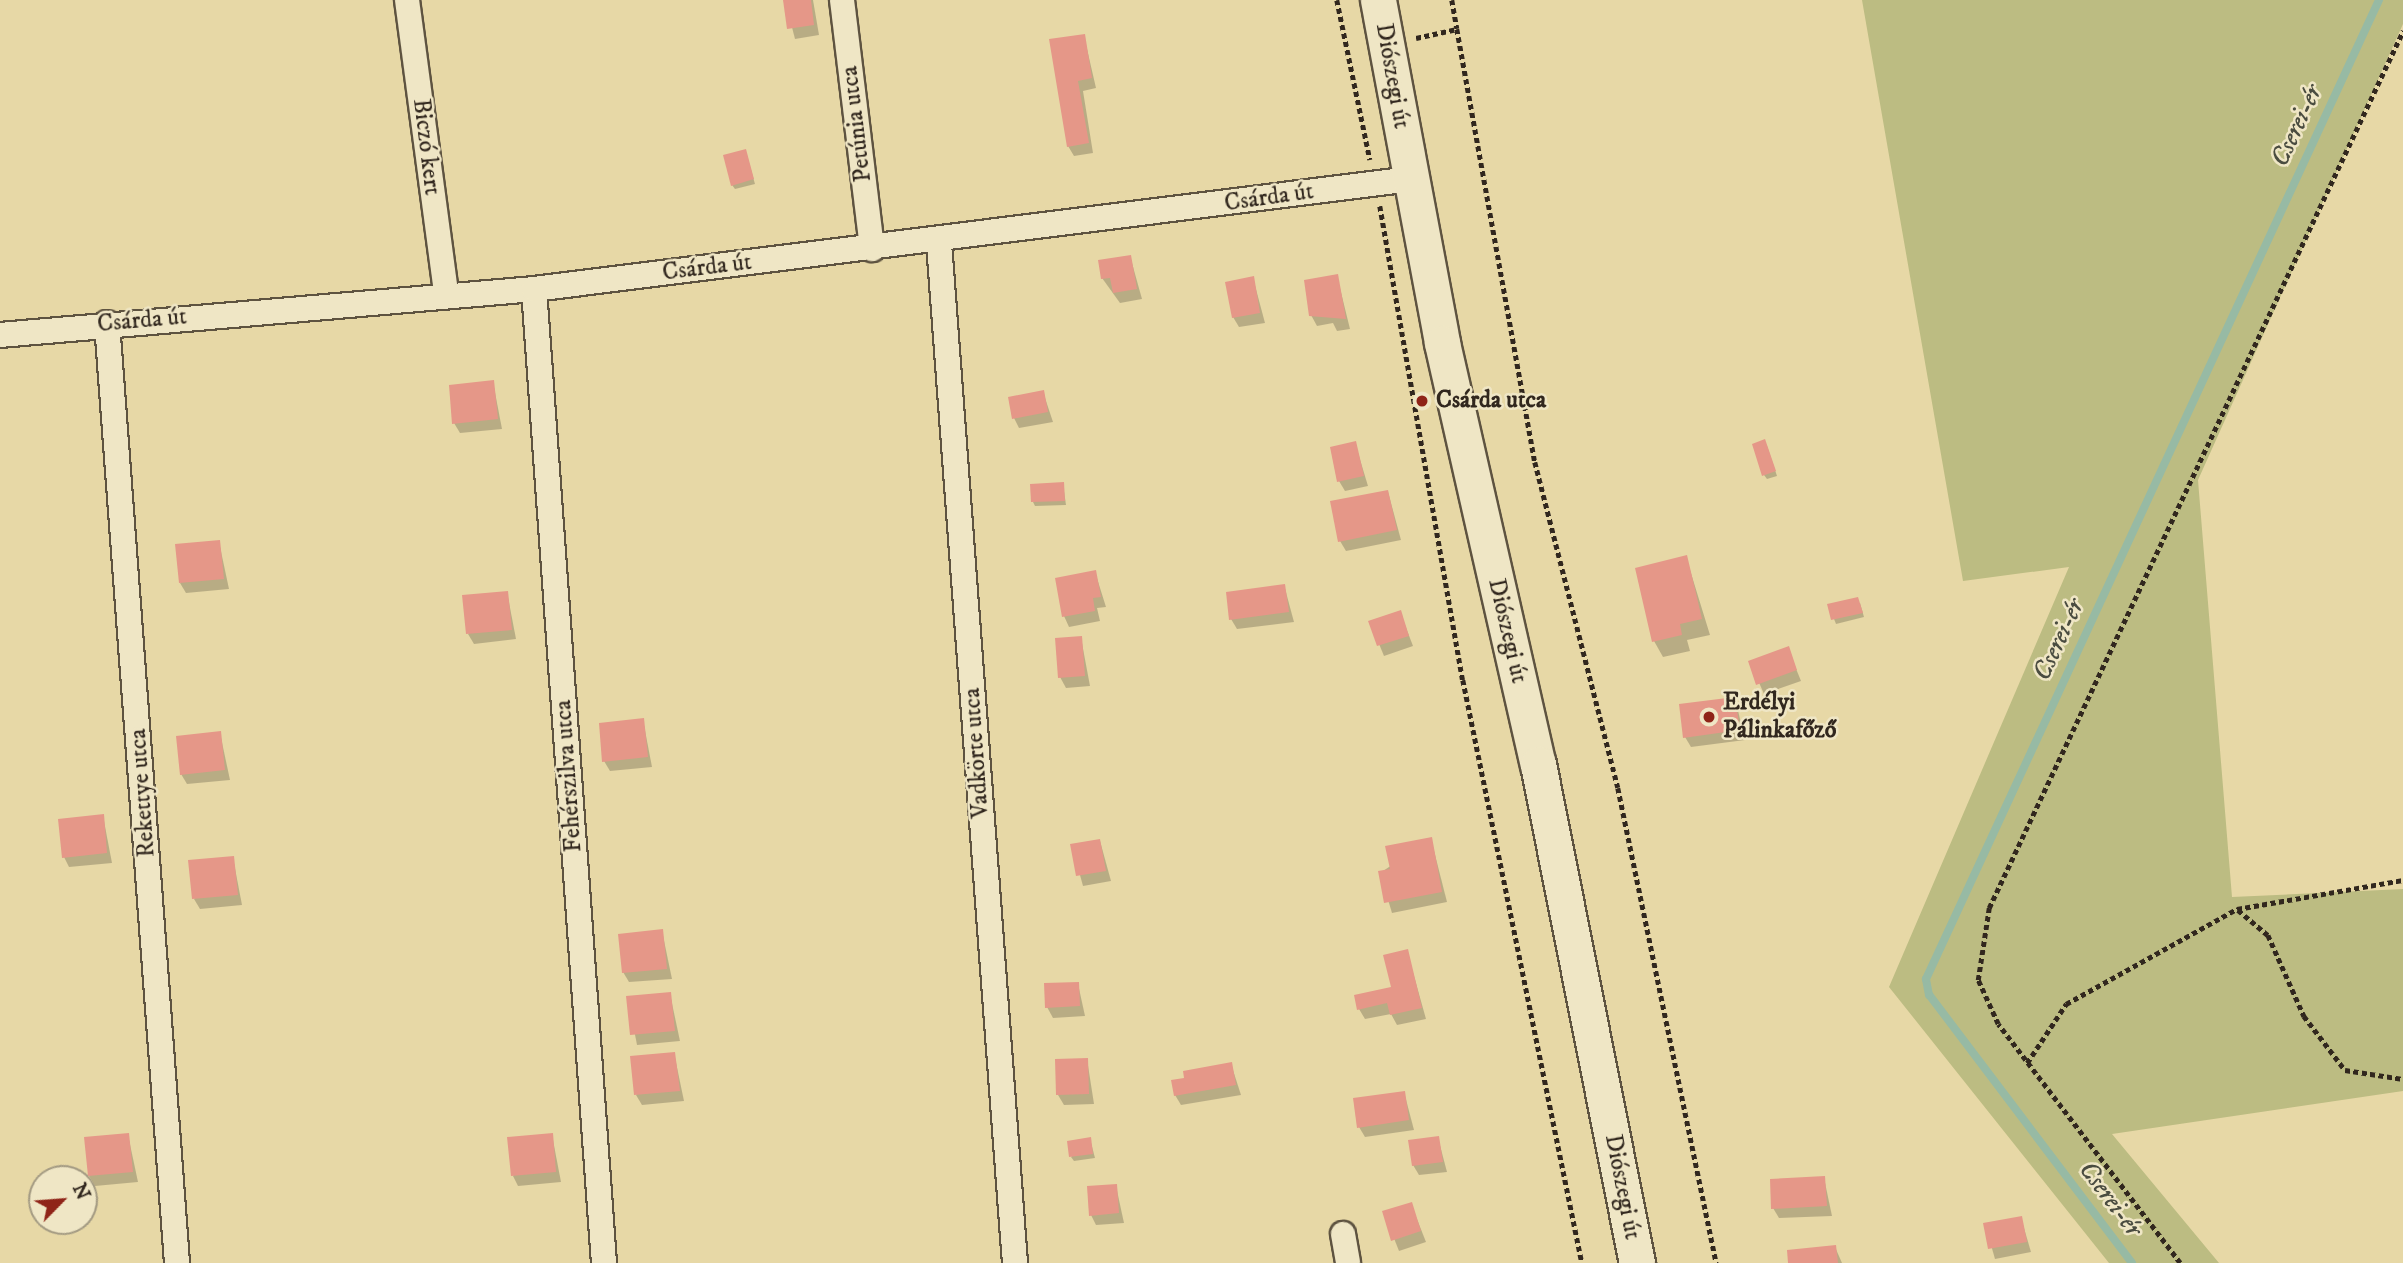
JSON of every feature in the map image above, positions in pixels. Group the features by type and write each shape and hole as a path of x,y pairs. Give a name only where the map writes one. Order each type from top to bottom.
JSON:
{"main road":[{"name":"Diószegi út","path":"1378,0 1410,178 1637,1263"}],"street":[{"name":"Biczó kert","path":"407,0 446,294"},
{"name":"Petúnia utca","path":"842,0 872,249"},
{"name":"Csárda út","path":"0,335 107,323 534,289 939,243 1410,178"},
{"name":"Vadkörte utca","path":"939,243 1015,1263"},
{"name":"Fehérszilva utca","path":"534,289 604,1263"},
{"name":"Rekettye utca","path":"107,323 177,1263"},
{"path":"1343,1234 1348,1263"}],"path":[{"path":"1336,0 1375,183 1462,680 1582,1263"},
{"path":"1452,0 1535,462 1618,788 1716,1263"},
{"path":"1388,45 1457,29"},
{"path":"2180,1263 1998,1024 1978,980 1989,908 2403,31"},
{"path":"2027,1063 2066,1004 2237,909 2403,880"},
{"path":"2237,909 2268,935 2304,1016 2345,1070 2403,1079"}],"green space":[{"path":"1862,0 2403,0 2403,24 2198,480 2232,897 2403,889 2403,1091 2112,1134 2219,1263 2109,1263 1889,987 2069,567 1963,581"}],"building":[{"path":"783,0 811,0 814,25 787,29"},
{"path":"1085,34 1092,78 1078,81 1089,143 1067,147 1049,39"},
{"path":"746,149 754,179 731,186 723,155"},
{"path":"1131,255 1137,289 1113,293 1110,278 1101,279 1098,260"},
{"path":"1338,274 1346,319 1309,316 1304,280"},
{"path":"1254,276 1260,313 1232,318 1225,282"},
{"path":"494,380 498,419 452,424 449,385"},
{"path":"1044,390 1048,412 1012,419 1008,397"},
{"path":"1765,439 1776,471 1762,476 1752,444"},
{"path":"1356,441 1364,476 1337,482 1330,447"},
{"path":"1064,482 1065,501 1031,502 1030,484"},
{"path":"1388,490 1397,530 1338,542 1330,501"},
{"path":"220,540 224,579 179,583 175,544"},
{"path":"1687,555 1702,619 1680,624 1682,635 1652,642 1635,568"},
{"path":"1096,570 1101,597 1093,598 1095,611 1062,617 1055,578"},
{"path":"1285,584 1289,612 1229,620 1226,592"},
{"path":"508,591 512,630 466,634 462,595"},
{"path":"1858,597 1863,613 1831,620 1827,604"},
{"path":"1401,610 1409,636 1377,646 1368,621"},
{"path":"1082,636 1085,676 1058,678 1055,638"},
{"path":"1789,646 1797,670 1756,685 1748,661"},
{"name":"Erdélyi Pálinkafőző","path":"1735,697 1740,730 1683,738 1679,704"},
{"path":"644,718 648,757 602,762 599,723"},
{"path":"221,731 225,770 180,775 176,736"},
{"path":"104,814 107,853 62,858 58,819"},
{"path":"1432,837 1442,892 1384,903 1378,871 1390,869 1385,846"},
{"path":"1100,839 1106,871 1076,876 1070,844"},
{"path":"234,856 238,895 192,899 188,860"},
{"path":"663,929 667,969 622,973 618,934"},
{"path":"1408,949 1422,1008 1390,1015 1387,1003 1357,1010 1354,995 1391,987 1383,955"},
{"path":"1079,982 1080,1006 1045,1008 1044,983"},
{"path":"671,992 675,1031 630,1035 626,996"},
{"path":"675,1052 680,1091 634,1095 630,1056"},
{"path":"1088,1058 1089,1094 1056,1095 1055,1059"},
{"path":"1232,1062 1236,1085 1174,1096 1171,1080 1184,1078 1183,1071"},
{"path":"1405,1091 1409,1120 1357,1128 1353,1098"},
{"path":"129,1133 133,1172 98,1175 98,1165 87,1165 84,1137"},
{"path":"553,1133 556,1172 511,1176 507,1137"},
{"path":"1439,1136 1443,1162 1412,1166 1408,1140"},
{"path":"1091,1137 1093,1154 1069,1157 1067,1141"},
{"path":"1825,1176 1827,1206 1771,1209 1770,1179"},
{"path":"1117,1184 1119,1213 1089,1216 1087,1186"},
{"path":"1412,1202 1421,1231 1391,1241 1382,1211"},
{"path":"2022,1216 2027,1242 1988,1249 1983,1223"},
{"path":"1836,1245 1838,1263 1788,1263 1787,1250"}],"waterway":[{"name":"Cserei-ér","path":"2132,1263 1929,995 1926,979 2379,0"}],"place":[{"name":"Csárda utca","path":"1422,401"},
{"name":"Erdélyi Pálinkafőző","path":"1709,717"}]}
